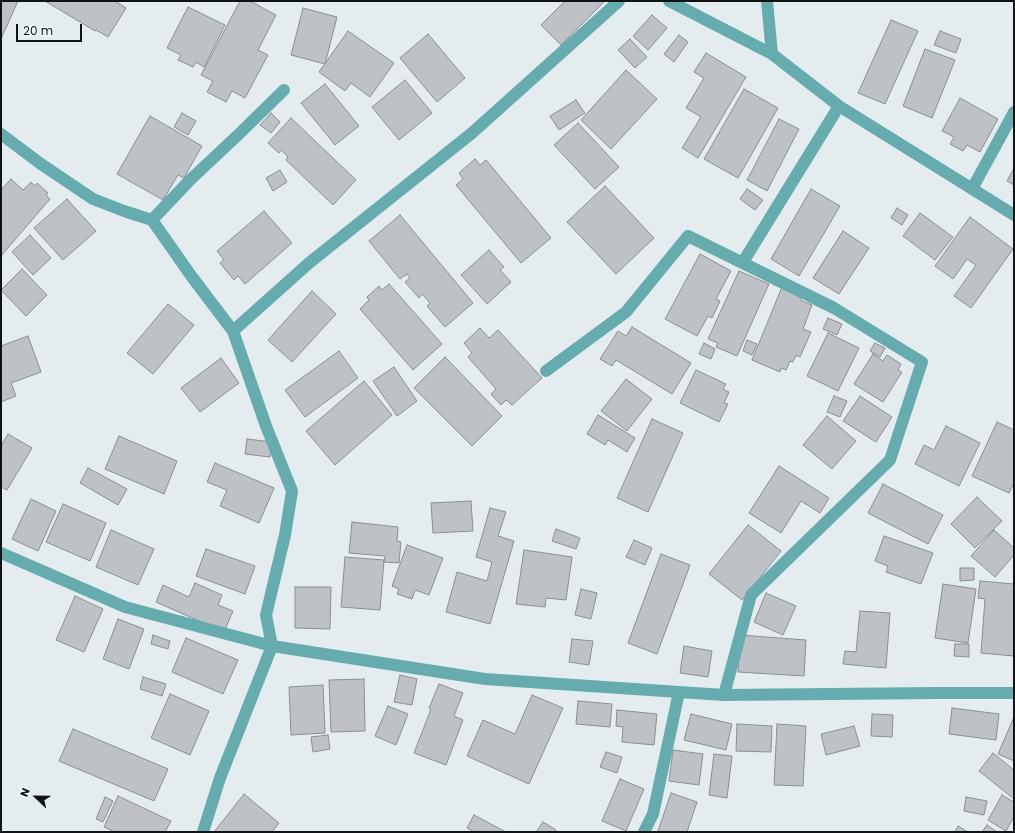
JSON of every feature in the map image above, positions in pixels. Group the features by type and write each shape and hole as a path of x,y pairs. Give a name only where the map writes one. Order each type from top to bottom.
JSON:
{"street":[{"path":"233,331 309,263 472,133 619,1"},
{"path":"669,1 772,54 839,106 1014,215"},
{"path":"767,1 772,54"},
{"path":"152,220 190,180 284,90"},
{"path":"743,262 839,106"},
{"path":"972,189 1014,112"},
{"path":"1,134 41,164 93,199 152,220 192,277 233,331 266,426 292,491 285,535 266,615 272,646 220,778 203,832"},
{"path":"546,371 626,312 688,236 834,308 922,362 890,460 751,595 724,695"},
{"path":"1,553 125,607 272,646 485,679 724,695 936,692 1014,693"},
{"path":"644,832 654,814 679,692"}],"building":[{"path":"1,1 18,1 1,39"},
{"path":"45,1 115,1 126,8 108,37 96,30 95,31"},
{"path":"240,1 250,1 276,15 258,50 268,55 245,98 232,91 226,102 207,92 213,81 201,75"},
{"path":"565,1 605,1 561,45 541,25"},
{"path":"188,7 225,25 204,67 196,62 193,67 178,60 181,55 167,48"},
{"path":"303,8 337,17 325,64 291,55"},
{"path":"652,15 667,28 648,50 633,36"},
{"path":"891,20 918,31 885,104 858,93"},
{"path":"348,31 394,63 370,97 351,83 345,91 319,72"},
{"path":"940,31 961,39 956,53 934,45"},
{"path":"428,34 465,78 437,102 400,58"},
{"path":"679,35 688,42 674,62 664,54"},
{"path":"630,39 647,57 635,68 618,50"},
{"path":"925,49 955,60 932,118 903,106"},
{"path":"706,53 746,77 698,158 682,148 701,117 686,108 704,78 694,72"},
{"path":"626,70 657,99 611,149 581,120"},
{"path":"405,80 432,113 399,140 372,107"},
{"path":"325,84 359,126 335,145 301,103"},
{"path":"744,89 778,108 738,178 704,159"},
{"path":"960,98 998,119 980,152 967,145 963,151 950,144 954,137 942,131"},
{"path":"576,100 585,113 559,130 550,116"},
{"path":"182,113 196,121 188,135 174,127"},
{"path":"271,113 280,122 271,133 260,125"},
{"path":"150,116 202,146 184,178 178,175 163,200 117,174"},
{"path":"291,118 356,180 333,205 286,160 288,157 281,150 279,153 268,143"},
{"path":"779,119 799,129 767,191 747,180"},
{"path":"578,123 619,167 595,189 554,145"},
{"path":"475,159 480,165 486,160 551,238 521,263 456,185 463,179 459,173"},
{"path":"1014,168 1014,185 1007,181"},
{"path":"280,170 287,182 273,191 266,178"},
{"path":"11,179 23,190 31,182 35,186 37,183 48,193 46,195 50,199 1,256 1,188 2,189"},
{"path":"605,186 654,238 616,274 567,222"},
{"path":"747,189 763,200 755,210 740,199"},
{"path":"811,189 840,206 799,276 771,259"},
{"path":"67,199 96,231 63,260 34,228"},
{"path":"897,208 908,215 902,225 891,218"},
{"path":"264,211 292,243 245,284 238,276 234,280 220,263 224,260 217,251"},
{"path":"920,213 953,237 935,260 903,236"},
{"path":"400,215 473,303 445,327 427,306 430,303 422,294 419,298 405,282 410,278 407,274 400,279 369,241"},
{"path":"970,217 1013,249 971,308 954,296 976,265 967,259 953,279 935,266"},
{"path":"843,231 869,248 839,294 813,278"},
{"path":"30,235 51,258 33,275 12,252"},
{"path":"489,250 504,267 500,270 511,282 487,304 461,275"},
{"path":"700,254 731,271 716,299 720,301 712,318 708,316 697,336 665,319"},
{"path":"22,269 47,295 26,316 1,290"},
{"path":"739,271 769,284 737,356 716,347 718,343 708,339"},
{"path":"389,284 442,344 413,370 360,309 369,300 367,297 379,286 382,290"},
{"path":"782,287 802,296 800,300 812,305 803,329 811,332 800,357 796,355 793,362 790,361 786,370 781,368 780,372 752,360"},
{"path":"312,291 336,314 292,362 268,340"},
{"path":"168,304 194,325 153,374 127,353"},
{"path":"828,318 842,324 837,335 823,329"},
{"path":"632,327 691,363 672,394 616,360 612,366 600,359 618,331 626,336"},
{"path":"480,328 489,338 498,330 542,378 512,405 506,400 501,405 491,394 496,389 468,357 472,353 464,343"},
{"path":"828,333 859,348 838,391 807,376"},
{"path":"28,336 41,372 11,383 16,396 1,402 1,346"},
{"path":"747,340 757,344 752,355 743,351"},
{"path":"704,343 715,349 711,359 699,354"},
{"path":"875,343 885,348 880,357 870,351"},
{"path":"339,351 358,378 305,417 285,390"},
{"path":"873,354 883,361 887,355 901,364 898,370 902,372 883,402 854,384"},
{"path":"445,357 502,416 472,446 414,388"},
{"path":"221,358 239,383 200,412 181,388"},
{"path":"394,367 417,401 397,416 373,381"},
{"path":"696,370 726,384 723,389 729,392 724,403 728,404 719,422 680,403"},
{"path":"626,379 652,399 627,431 601,411"},
{"path":"364,381 392,415 335,465 306,431"},
{"path":"834,396 847,401 840,417 827,412"},
{"path":"860,396 892,417 876,442 843,421"},
{"path":"598,415 635,438 627,452 608,440 605,445 587,434"},
{"path":"827,416 856,441 832,469 803,445"},
{"path":"652,419 683,433 648,512 617,498"},
{"path":"997,422 1014,430 1014,483 1009,493 972,476"},
{"path":"946,426 980,443 959,486 915,464 924,445 934,450"},
{"path":"8,434 32,448 7,490 1,487 1,446"},
{"path":"119,436 177,461 164,494 105,469"},
{"path":"247,439 272,442 270,457 245,454"},
{"path":"215,463 274,488 259,523 220,506 227,490 207,482"},
{"path":"779,466 829,498 820,513 801,501 781,533 749,513"},
{"path":"88,468 127,489 118,505 80,483"},
{"path":"883,484 943,515 928,544 868,513"},
{"path":"977,497 1002,521 975,548 951,524"},
{"path":"31,499 56,511 38,551 12,539"},
{"path":"471,501 473,531 433,533 431,503"},
{"path":"63,504 106,523 90,561 46,542"},
{"path":"490,508 506,512 498,536 514,541 490,624 446,612 457,572 487,581 492,562 476,557"},
{"path":"352,522 398,527 397,541 401,542 399,563 384,562 385,556 349,553"},
{"path":"748,525 781,551 742,600 709,574"},
{"path":"556,529 580,538 576,549 552,541"},
{"path":"111,530 154,549 138,585 96,567"},
{"path":"994,530 1014,548 1014,555 995,577 971,556"},
{"path":"884,536 933,553 921,584 886,572 888,566 875,561"},
{"path":"634,540 652,548 645,565 626,557"},
{"path":"407,545 443,558 429,595 415,590 412,599 397,594 399,589 392,586"},
{"path":"206,549 255,566 245,594 196,576"},
{"path":"524,550 572,557 566,600 546,598 545,607 516,604"},
{"path":"661,554 690,565 657,654 628,643"},
{"path":"345,557 384,560 380,610 341,607"},
{"path":"960,568 974,568 974,580 960,581"},
{"path":"980,581 1014,584 1014,656 981,653 985,599 978,598"},
{"path":"195,583 222,595 218,605 233,611 224,632 156,602 163,585 189,597"},
{"path":"943,584 976,589 968,643 935,638"},
{"path":"295,587 331,587 330,629 295,628"},
{"path":"581,589 597,593 591,619 575,615"},
{"path":"766,593 796,606 783,635 754,622"},
{"path":"75,596 103,609 84,652 56,640"},
{"path":"860,611 890,613 886,668 843,664 845,651 856,652"},
{"path":"118,619 144,629 129,669 103,659"},
{"path":"153,635 170,641 168,649 151,644"},
{"path":"740,635 806,640 804,676 738,672"},
{"path":"186,638 238,660 223,694 172,672"},
{"path":"572,639 593,641 589,665 569,662"},
{"path":"955,644 969,644 969,657 954,656"},
{"path":"684,646 712,651 708,677 680,673"},
{"path":"400,675 417,679 412,705 394,702"},
{"path":"143,677 166,684 162,696 140,689"},
{"path":"364,679 365,731 331,732 329,680"},
{"path":"439,684 463,693 454,716 463,720 446,765 414,753 431,709 429,708"},
{"path":"323,685 325,733 291,735 289,687"},
{"path":"170,694 209,711 190,755 151,738"},
{"path":"532,695 563,708 529,784 467,756 483,720 515,734"},
{"path":"578,701 612,704 610,727 576,724"},
{"path":"388,706 408,714 396,745 375,736"},
{"path":"952,708 999,714 996,740 949,734"},
{"path":"617,710 657,714 654,745 622,742 623,727 616,726"},
{"path":"691,714 732,724 726,750 684,740"},
{"path":"872,714 893,715 892,737 871,736"},
{"path":"1014,717 1014,761 998,754"},
{"path":"737,724 772,726 771,752 736,751"},
{"path":"777,724 806,726 803,786 774,785"},
{"path":"854,726 860,746 826,755 821,734"},
{"path":"73,729 168,769 154,801 59,761"},
{"path":"328,735 330,749 313,752 311,737"},
{"path":"673,750 703,754 699,785 669,781"},
{"path":"606,752 622,757 617,773 600,767"},
{"path":"993,753 1014,770 1014,799 979,771"},
{"path":"714,754 732,756 727,798 709,795"},
{"path":"620,779 644,789 626,831 602,821"},
{"path":"671,793 697,802 687,832 658,831"},
{"path":"244,794 279,823 272,832 214,832"},
{"path":"1002,795 1014,802 1014,817 1006,831 988,820"},
{"path":"118,796 171,821 165,832 115,832 104,827"},
{"path":"105,797 113,801 103,822 96,819"},
{"path":"966,797 987,801 984,815 964,811"},
{"path":"474,815 506,832 474,832 467,828"},
{"path":"543,822 556,830 554,832 536,832"},
{"path":"987,825 997,832 982,832"},
{"path":"958,826 968,832 955,832"}]}
